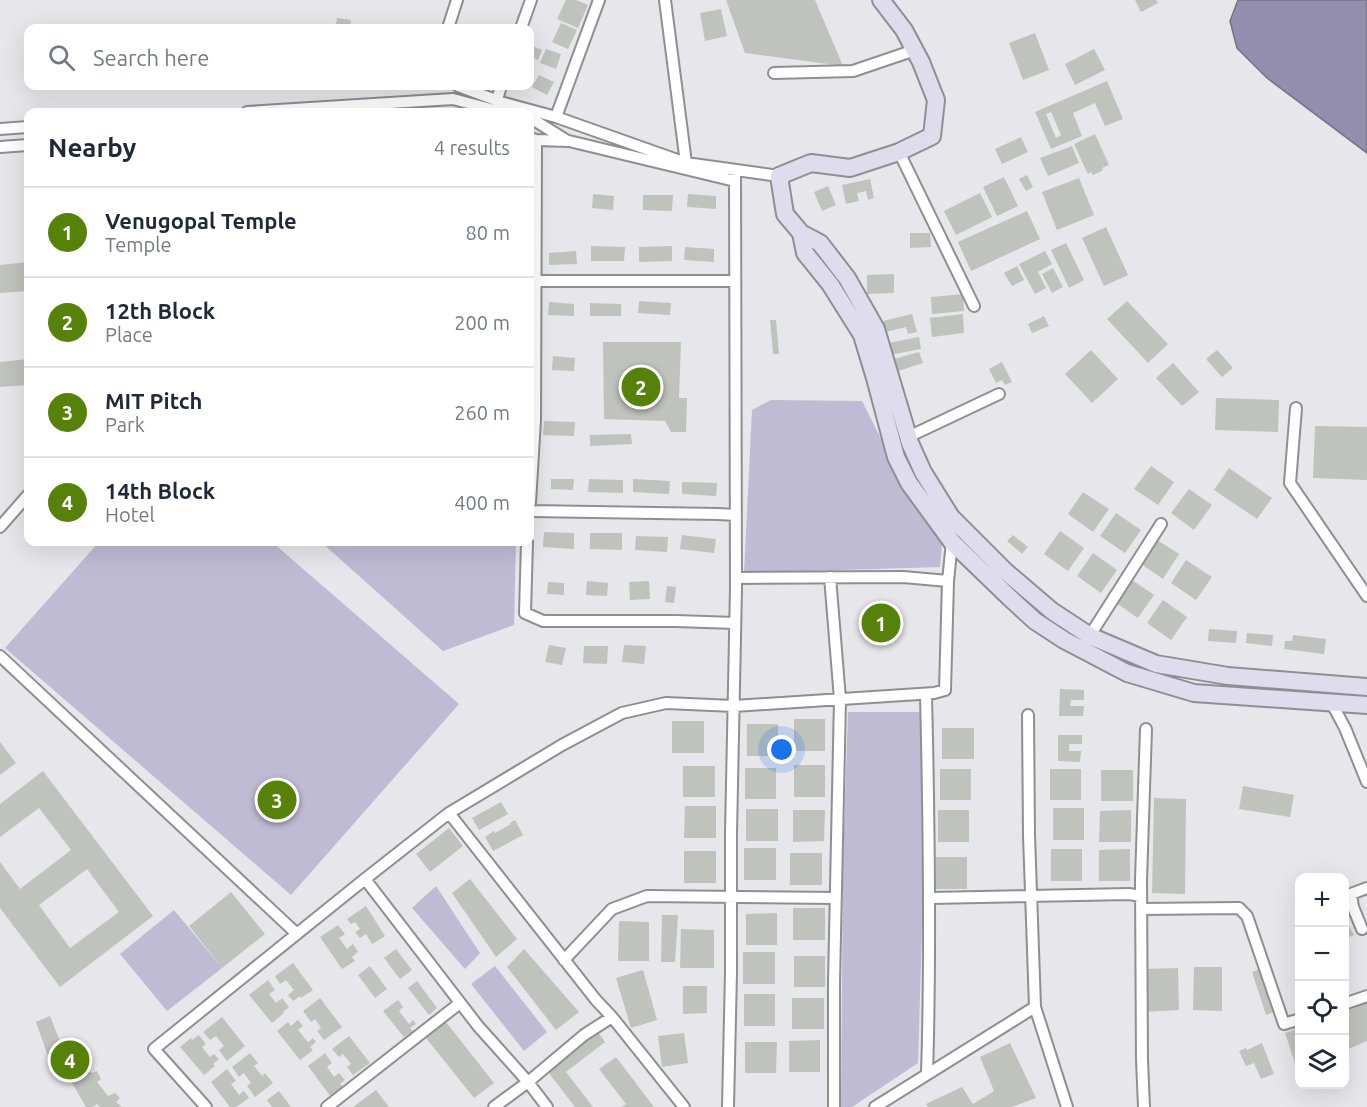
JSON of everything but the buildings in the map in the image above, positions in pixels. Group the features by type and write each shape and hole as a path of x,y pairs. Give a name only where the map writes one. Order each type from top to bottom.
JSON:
{"main road":[{"path":"881,0 904,30 921,62 936,100 932,136 899,152 850,168 812,163 779,176 785,214 801,233 819,243 847,278 876,329 908,437 923,472 951,517 1013,578 1085,643 1127,673 1194,693 1367,705"},
{"path":"801,233 805,253 830,284 862,335 896,457 909,483 952,542 1035,621 1064,640 1085,643 1156,664 1228,676 1367,687"}],"street":[{"path":"449,24 457,0"},
{"path":"522,24 531,0"},
{"path":"556,117 600,0"},
{"path":"665,0 686,163"},
{"path":"774,73 852,71 915,50"},
{"path":"469,90 524,108"},
{"path":"496,100 500,90"},
{"path":"310,108 453,99 487,108"},
{"path":"534,111 686,163 735,175"},
{"path":"534,121 568,141"},
{"path":"0,129 24,127"},
{"path":"534,139 568,141 735,175 779,176"},
{"path":"0,147 24,145"},
{"path":"899,152 974,306"},
{"path":"728,1107 736,578 735,175"},
{"path":"534,186 536,281 534,420"},
{"path":"536,281 734,280"},
{"path":"908,437 999,394"},
{"path":"1296,408 1290,483 1367,596"},
{"path":"0,527 24,500"},
{"path":"534,511 736,515"},
{"path":"1085,643 1161,524"},
{"path":"206,1107 154,1049 449,813 562,745 622,713 666,703 734,706 926,694 945,690 948,581 952,542"},
{"path":"527,546 525,613 543,621 735,623"},
{"path":"830,577 840,699 834,982 834,1107"},
{"path":"736,578 903,577 948,581"},
{"path":"0,657 297,934"},
{"path":"926,694 930,898 927,1074"},
{"path":"1331,702 1345,728 1367,782"},
{"path":"1028,715 1035,1007 1067,1107"},
{"path":"1144,1107 1141,896 1146,729"},
{"path":"449,813 564,960 684,1107"},
{"path":"365,879 478,1026 547,1107"},
{"path":"1362,929 1353,907 1351,894 1367,888"},
{"path":"930,898 1129,894 1141,896"},
{"path":"564,960 612,909 647,896 836,898"},
{"path":"1141,909 1239,908 1247,916 1284,1024 1295,1020"},
{"path":"1349,1002 1367,996"},
{"path":"327,1107 460,1003"},
{"path":"875,1107 1035,1007"},
{"path":"494,1107 584,1035 612,1017"}],"shaded area":[{"path":"1238,0 1367,0 1367,153 1267,78 1237,48 1230,21"},
{"path":"771,400 862,401 910,496 942,543 940,567 744,573 752,410"},
{"path":"95,546 277,546 459,704 291,895 5,648"},
{"path":"325,546 516,546 514,625 443,651"},
{"path":"848,712 921,712 924,862 918,1063 852,1107 841,1107 843,862"},
{"path":"436,886 480,953 465,969 412,908"},
{"path":"174,910 222,968 167,1011 120,954"},
{"path":"495,966 547,1032 524,1051 471,984"}],"place":[{"name":"12th Block","path":"641,387"},
{"name":"Venugopal Temple","path":"881,623"},
{"name":"MIT Pitch","path":"277,800"},
{"name":"14th Block","path":"70,1060"}]}
